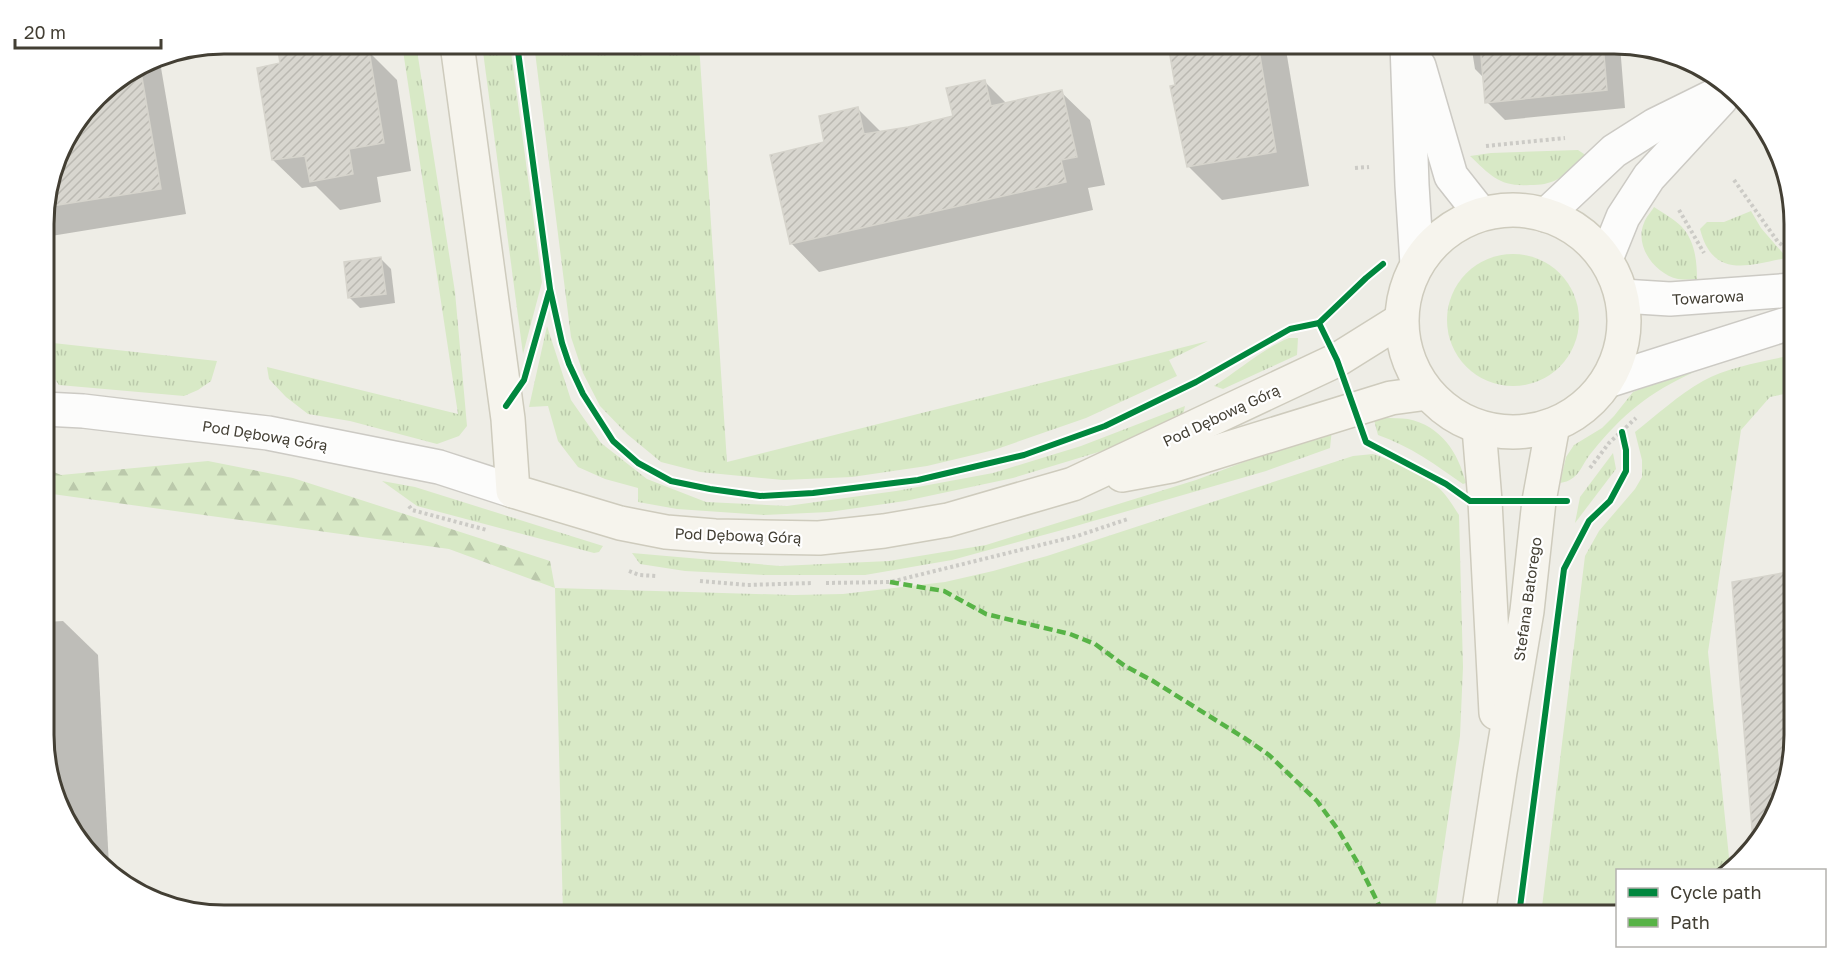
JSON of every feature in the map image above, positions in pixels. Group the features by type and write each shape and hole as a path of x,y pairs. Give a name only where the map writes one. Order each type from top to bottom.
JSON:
{"street":[{"path":"458,54 508,419 513,491"},
{"path":"1407,54 1417,264"},
{"path":"1415,54 1451,176 1481,214"},
{"path":"1546,215 1614,151 1655,124 1722,93"},
{"path":"1606,259 1623,217 1649,177 1724,95"},
{"path":"1520,210 1546,215 1580,232 1606,259 1614,272 1622,296 1624,337 1618,360 1607,381 1589,403 1572,416 1533,431 1513,432 1479,428 1447,411 1428,393 1410,363 1403,342 1401,320 1403,299 1417,264 1430,246 1453,227 1481,214 1520,210"},
{"name":"Towarowa","path":"1622,296 1670,299 1784,291"},
{"name":"Pod Dębową Górą","path":"54,410 83,411 268,433 439,466 620,523 666,532 715,536 819,538 884,531 948,520 1073,484 1337,360 1401,320"},
{"path":"1607,381 1784,325"},
{"path":"1073,484 1171,466 1391,398 1428,393"},
{"name":"Stefana Batorego","path":"1480,905 1527,611 1539,501 1553,425"},
{"name":"Stefana Batorego","path":"1479,428 1500,772"}],"path":[{"path":"1734,180 1778,242 1784,246"},
{"path":"1622,432 1624,441"}],"green space":[{"path":"404,54 418,54 455,292 467,426 459,436 437,444 350,421 308,414 286,397 269,379 267,367 458,414"},
{"path":"483,54 511,54 542,282 523,354"},
{"path":"535,54 700,54 727,462 1208,341 1169,360 1177,376 1086,418 994,450 927,466 852,477 783,480 700,472 661,462 627,434 600,406 583,373 571,337"},
{"path":"1578,150 1587,156 1558,179 1537,185 1503,182 1470,156 1491,153"},
{"path":"1654,207 1672,218 1686,232 1696,258 1697,280 1670,276 1654,265 1644,250 1642,232 1645,221"},
{"path":"1751,211 1761,228 1784,255 1784,259 1746,265 1723,262 1714,256 1706,245 1700,229 1707,222 1724,222"},
{"path":"1513,254 1538,259 1560,273 1574,295 1579,320 1574,345 1560,367 1538,381 1513,386 1488,381 1466,367 1452,345 1447,320 1452,295 1466,273 1488,259"},
{"path":"547,326 571,400 601,443 647,479 706,502 787,506 896,491 993,473 1081,446 1185,406 1183,415 1122,445 1013,478 905,501 829,512 764,515 677,509 638,502 638,488 605,479 578,467 558,441 548,406 529,407"},
{"path":"1289,338 1298,338 1297,355 1223,389 1214,386 1260,354"},
{"path":"54,343 217,361 211,381 184,396 59,385 54,378"},
{"path":"1784,357 1784,394 1770,397 1741,430 1708,652 1729,860 1718,869 1616,869 1616,905 1542,905 1585,556 1599,531 1635,489 1642,477 1642,460 1635,432 1685,392 1703,381 1747,365"},
{"path":"1694,372 1663,388 1637,406 1603,439 1576,476 1560,483 1566,457 1574,445 1602,428 1633,392 1665,379"},
{"path":"1384,418 1420,422 1439,434 1453,451 1466,483 1463,484 1412,450 1378,435 1374,420"},
{"path":"1332,429 1330,448 1266,471 952,560 865,575 765,575 685,571 640,564 632,553 780,566 889,561 986,545 1196,480"},
{"path":"1613,453 1616,469 1575,523 1580,497"},
{"path":"1373,454 1426,479 1446,495 1459,515 1463,667 1460,736 1435,905 563,905 555,588 793,595 843,594 945,582 1047,556 1353,456"},
{"path":"208,461 293,478 550,561 555,588 449,549 54,494 54,472 61,475"},
{"path":"382,481 415,487 603,546 599,552 594,553 417,506"}],"building":[{"path":"279,54 370,54 384,143 349,149 353,174 310,182 305,156 272,160 257,68 280,63"},
{"path":"1170,54 1260,54 1276,152 1187,167 1170,86 1175,85"},
{"path":"1481,54 1604,54 1607,90 1485,103"},
{"path":"142,76 161,189 55,205 67,159 83,130 112,96"},
{"path":"985,80 991,106 1062,90 1077,157 1061,160 1066,182 790,244 770,155 824,142 819,116 858,107 864,134 908,127 953,116 946,88"},
{"path":"381,257 386,294 348,298 344,262"},
{"path":"1784,573 1784,746 1775,790 1752,833 1732,582"}],"marked path":[{"path":"890,582 944,591 986,614 1070,634 1095,644 1125,666 1246,739 1269,755 1317,801 1339,831 1379,905"}],"cycle path":[{"path":"518,54 550,289 569,364 583,394 613,441 638,463 671,481 760,496 813,493 918,480 1024,455 1105,426 1196,382 1290,329 1319,323"},
{"path":"1383,264 1319,323 1337,360 1366,442 1446,484 1470,501 1567,501"},
{"path":"506,406 524,380 549,292"},
{"path":"1520,905 1564,569 1589,521 1610,501 1626,471 1626,450 1622,432"}]}
